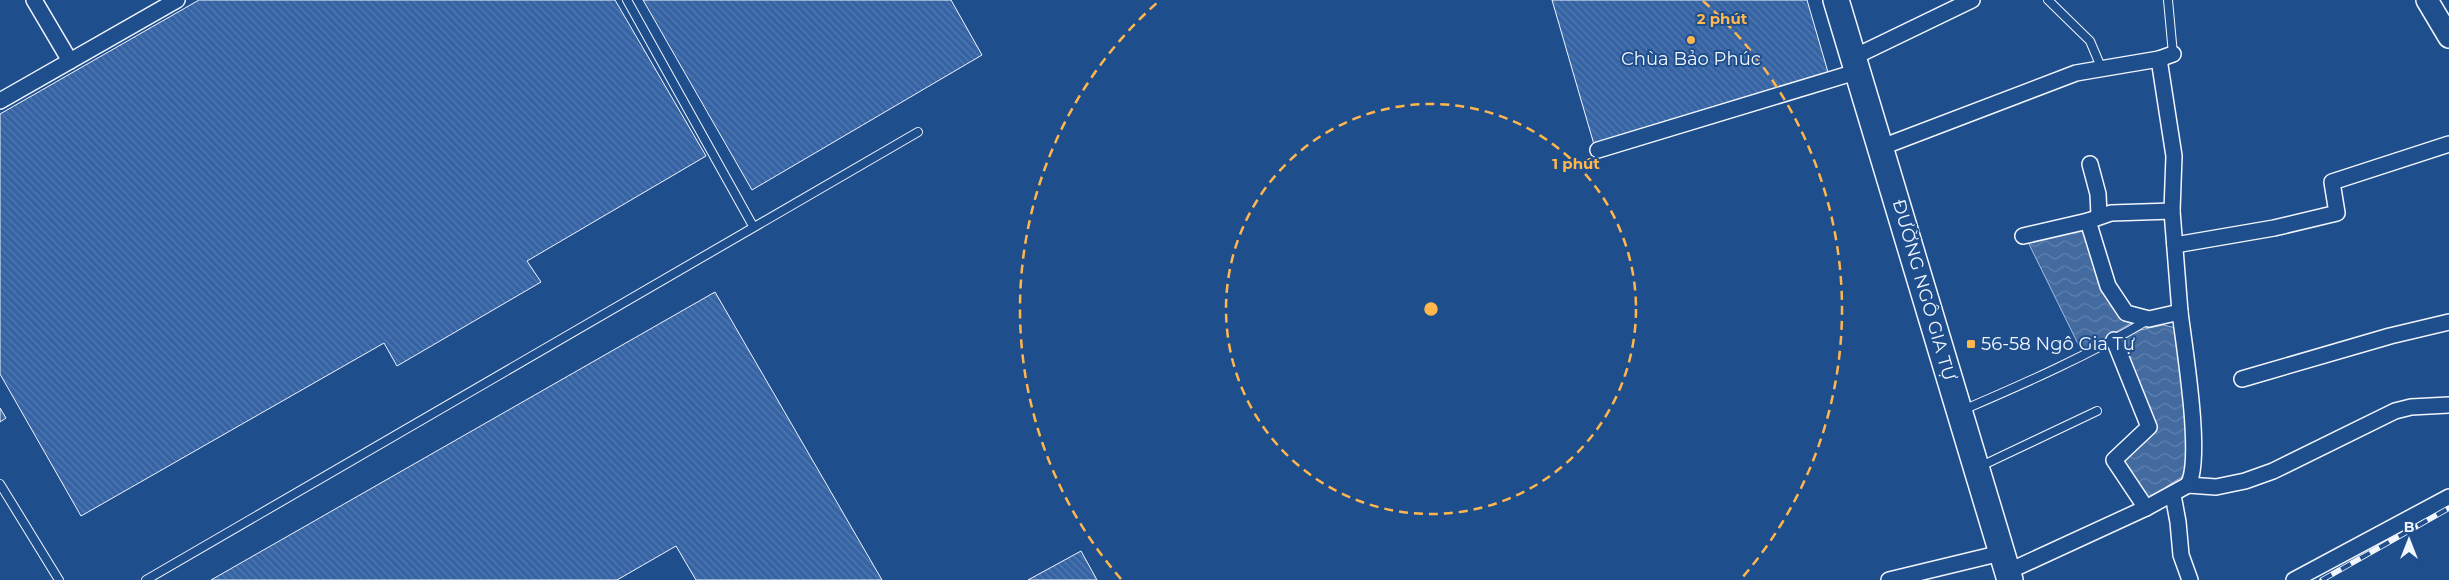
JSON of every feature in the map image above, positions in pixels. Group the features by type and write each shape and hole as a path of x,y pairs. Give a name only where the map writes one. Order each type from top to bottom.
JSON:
{"main road":[{"name":"ĐƯỜNG NGÔ GIA TỰ","path":"1836,0 1882,147 2006,568"}],"street":[{"path":"34,0 70,62"},
{"path":"0,102 177,0"},
{"path":"1598,150 1856,64 1972,0"},
{"path":"2430,1 2449,37"},
{"path":"1882,147 2076,73 2166,56 2174,156 2172,211 2180,312 2192,405 2194,466 2188,485"},
{"path":"2175,245 2274,228 2337,213 2332,182 2449,144"},
{"path":"2090,164 2098,194 2094,218 2108,286 2126,313 2149,318 2180,312"},
{"path":"2023,236 2094,218 2172,211"},
{"path":"2242,378 2390,336 2449,322"},
{"path":"2114,340 2149,427 2114,460 2146,508"},
{"path":"1889,580 2006,568 2146,508 2188,485 2216,487 2245,481 2273,471 2395,412 2411,407 2449,405"},
{"path":"2173,494 2181,554 2190,580"},
{"path":"2294,580 2449,497"}],"lane":[{"path":"627,0 753,226"},
{"path":"2048,0 2090,41 2101,67"},
{"path":"2166,56 2168,0"},
{"path":"146,580 753,226 918,132"},
{"path":"1959,411 2013,388 2114,340 2149,318"},
{"path":"1976,468 2097,411"},
{"path":"0,484 59,580"}],"water":[{"path":"2082,226 2101,291 2119,315 2133,322 2109,336 2110,338 2082,352 2027,240"},
{"path":"2163,325 2176,328 2188,419 2188,456 2186,474 2148,499 2121,465 2155,429 2118,342 2140,330"}],"building":[{"path":"199,0 615,0 706,156 527,261 541,282 397,366 384,343 81,516 0,374 0,114"},
{"path":"643,0 951,0 982,55 752,190"},
{"name":"Chùa Bảo Phúc","path":"1552,0 1807,0 1830,79 1595,148"},
{"path":"715,292 882,580 696,580 676,546 617,580 211,580"},
{"path":"0,408 6,418 0,422"},
{"path":"1081,551 1097,580 1028,580"}],"railway":[{"path":"2322,580 2449,508"}],"place":[{"name":"Chùa Bảo Phúc","path":"1691,40"},
{"name":"56-58 Ngô Gia Tự","path":"1971,344"}]}
